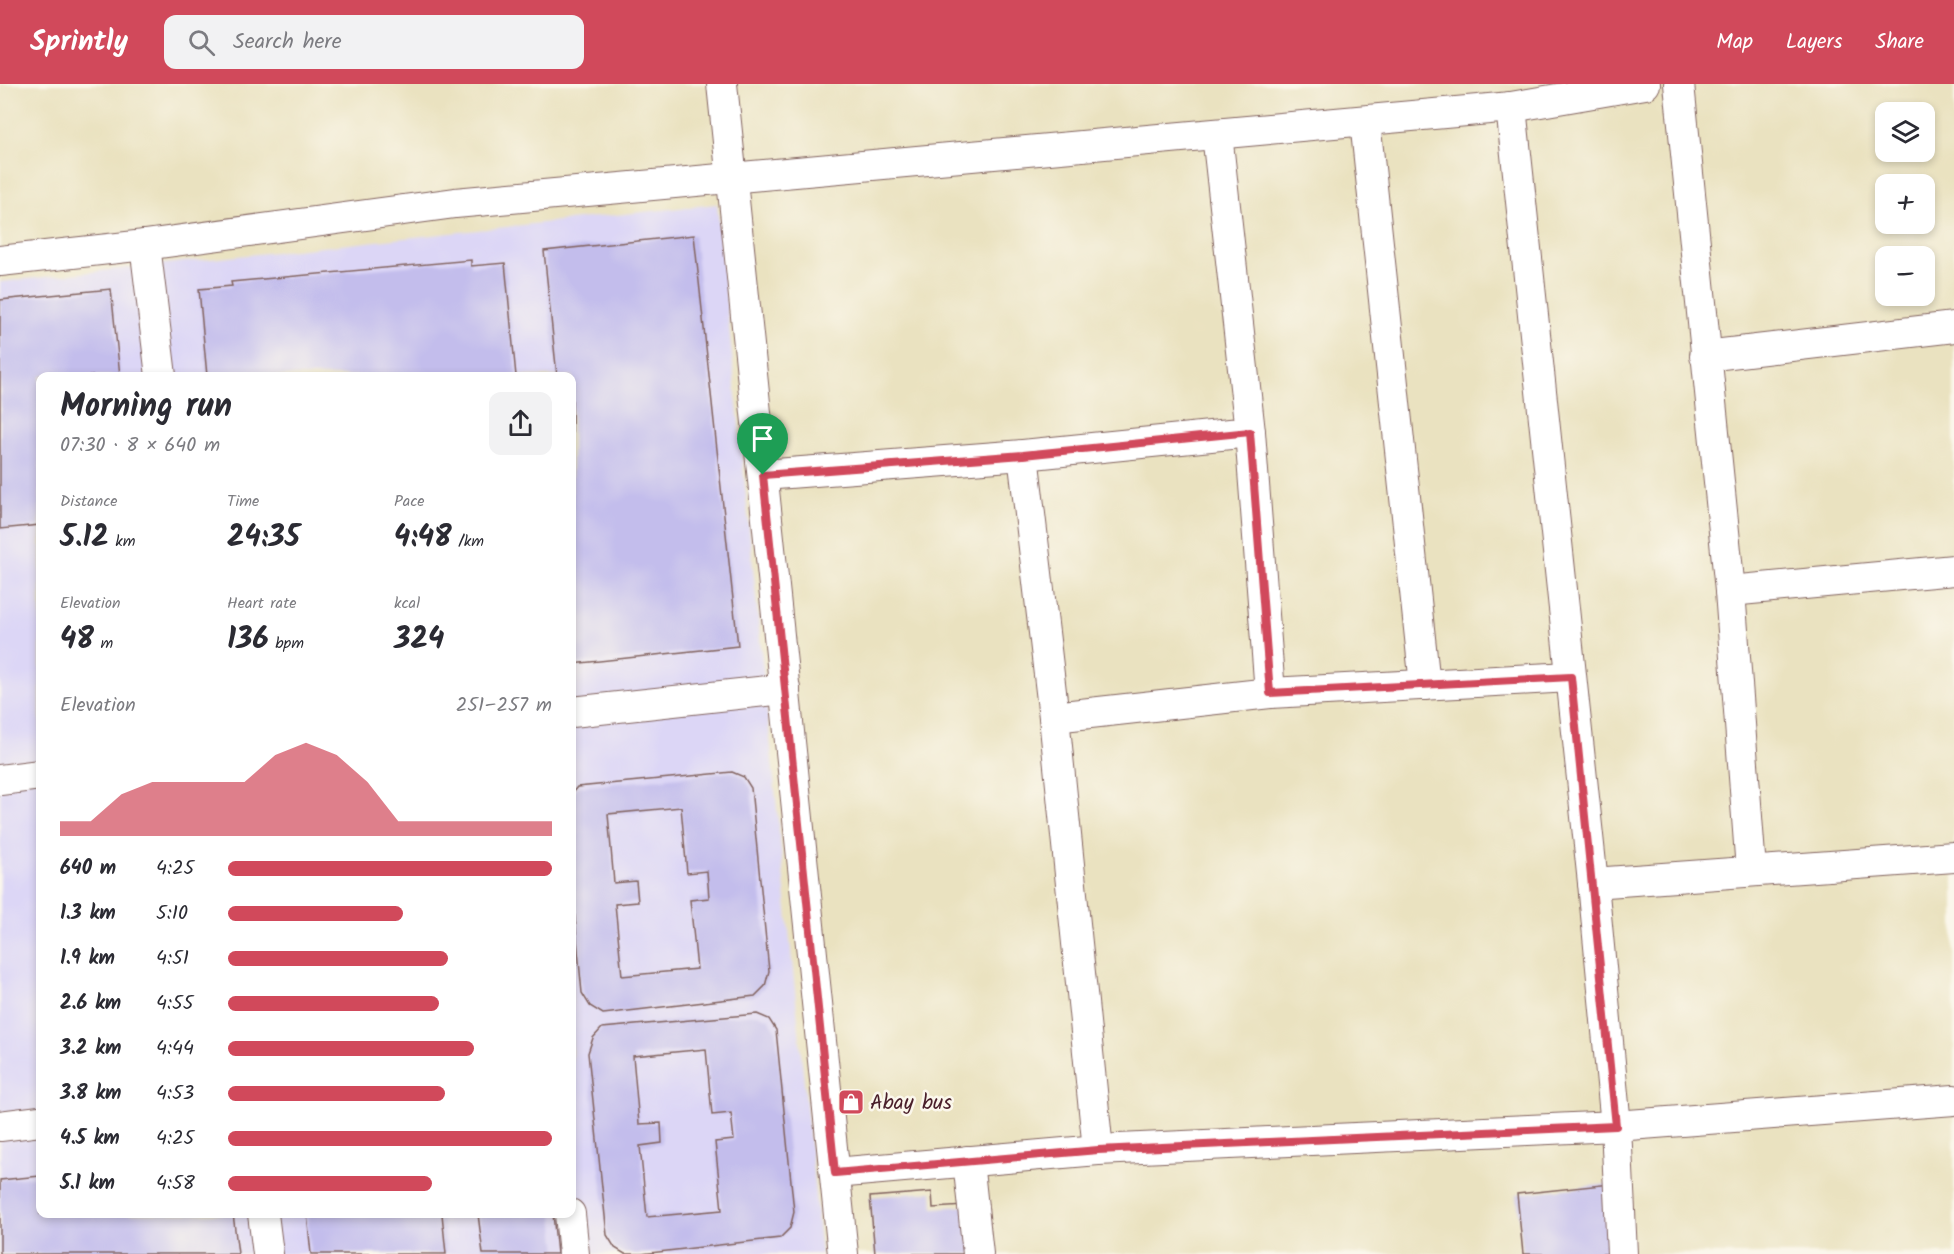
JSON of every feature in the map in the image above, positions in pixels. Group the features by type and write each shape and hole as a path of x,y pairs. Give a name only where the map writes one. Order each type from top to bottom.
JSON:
{"street":[{"path":"722,84 843,1254"},
{"path":"0,261 145,245 455,203 1511,107 1645,84"},
{"path":"1679,84 1730,591 1751,870"},
{"path":"1511,107 1593,884 1616,1126 1622,1254"},
{"path":"1365,121 1425,686"},
{"path":"1217,134 1250,432 1270,693"},
{"path":"145,245 161,372"},
{"path":"1705,356 1954,327"},
{"path":"763,475 1023,455 1250,432"},
{"path":"1023,455 1054,717 1098,1150"},
{"path":"1730,591 1954,570"},
{"path":"1054,717 1270,693 1571,677"},
{"path":"576,712 785,689"},
{"path":"0,780 36,776"},
{"path":"1593,884 1751,870 1954,857"},
{"path":"835,1173 1098,1150 1616,1126 1954,1100"},
{"path":"0,1126 36,1122"},
{"path":"968,1161 978,1254"},
{"path":"264,1218 268,1254"},
{"path":"570,1218 574,1254"}],"shaded area":[{"path":"717,204 821,1254 0,1254 0,282"}],"building":[{"path":"694,235 738,646 576,664 576,372 557,372 544,251"},
{"path":"471,260 471,266 505,263 516,372 207,372 199,289 232,286 231,282"},
{"path":"111,289 120,372 36,372 36,525 0,529 0,300"},
{"path":"732,772 744,777 751,788 769,971 765,986 755,996 603,1014 590,1006 582,993 576,929 576,788","holes":["681,807 687,873 707,871 709,898 690,900 697,969 622,976 615,904 638,902 636,881 614,883 608,814"]},
{"path":"757,1014 769,1019 776,1030 794,1212 790,1228 780,1238 641,1254 625,1254 615,1248 607,1235 588,1053 593,1038 602,1028","holes":["706,1049 712,1115 731,1113 734,1140 715,1142 722,1210 647,1217 640,1146 662,1143 661,1123 639,1124 633,1056"]},
{"path":"36,1176 36,1218 234,1218 238,1254 0,1254 0,1180"},
{"path":"1611,1184 1619,1254 1523,1254 1517,1194"},
{"path":"932,1192 933,1208 981,1205 984,1254 875,1254 870,1197"},
{"path":"307,1218 442,1218 446,1254 311,1254"},
{"path":"478,1218 553,1218 557,1254 483,1254"}],"place":[{"name":"Abay bus","path":"851,1102"}],"route":[{"path":"1250,432 1270,693 1571,677 1616,1126 1098,1150 835,1173 763,475 1023,455 1250,432"}]}
